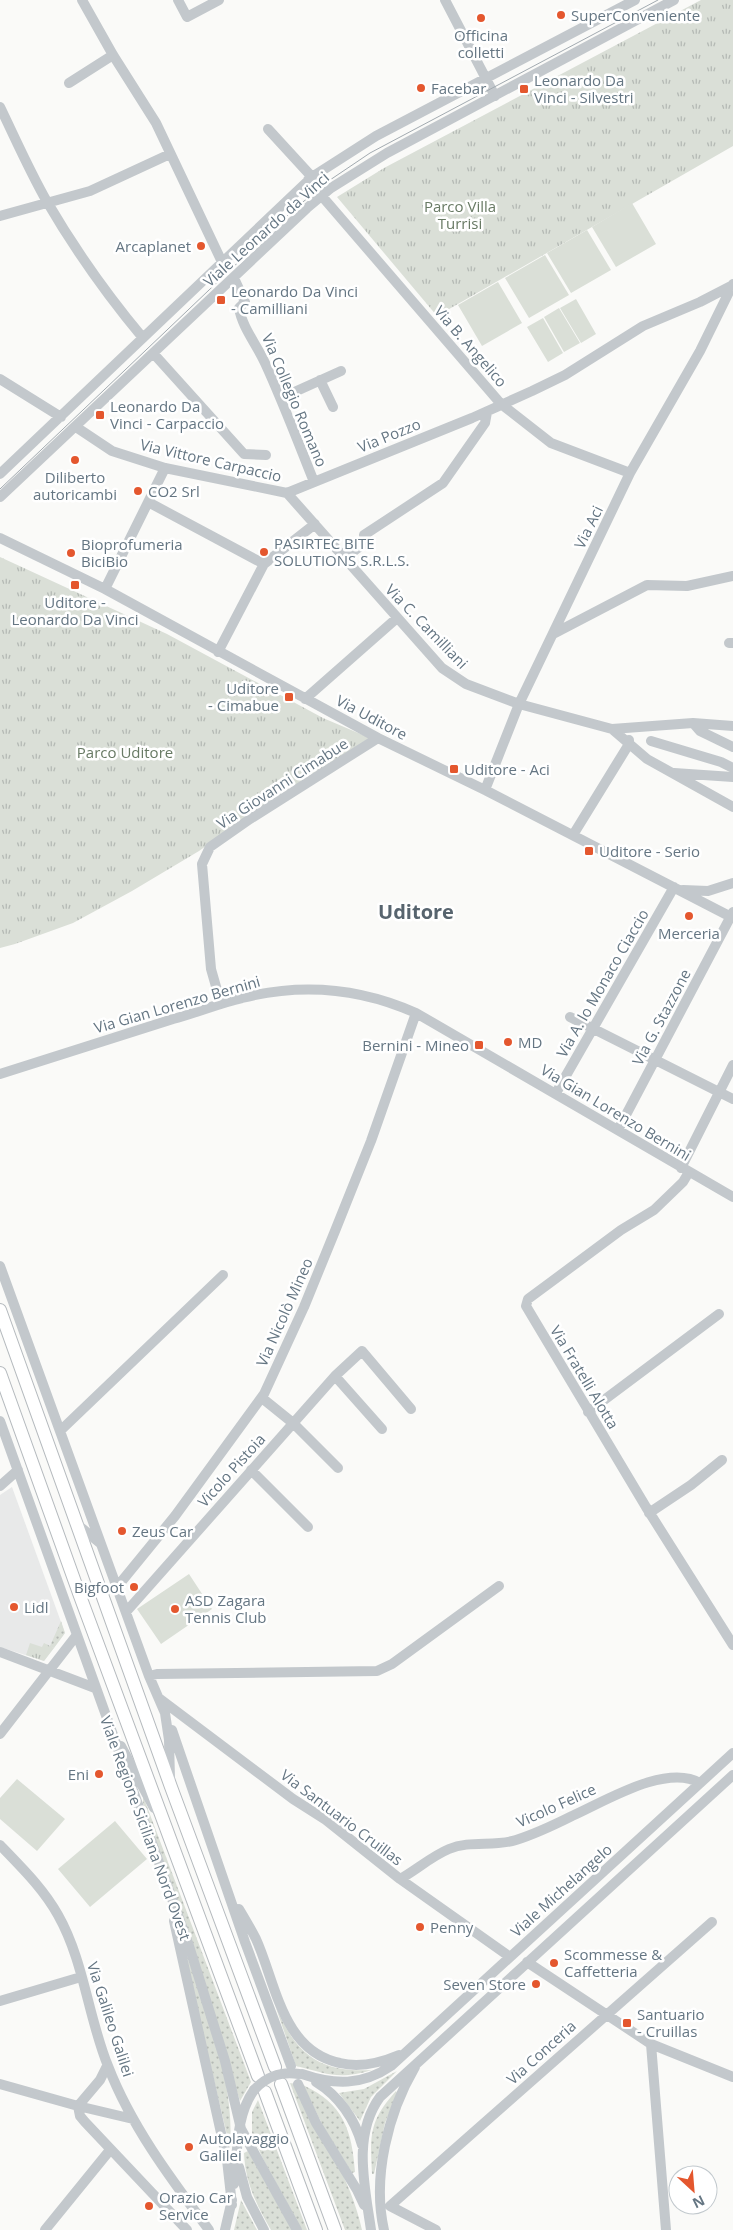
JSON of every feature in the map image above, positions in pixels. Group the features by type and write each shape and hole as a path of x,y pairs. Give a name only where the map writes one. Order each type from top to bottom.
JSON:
{"main road":[{"path":"0,1310 171,1787 275,2067"},
{"name":"Viale Regione Siciliana Nord Ovest","path":"0,1373 80,1596 258,2076"},
{"path":"281,2084 335,2230"},
{"path":"259,2091 316,2230"}],"street":[{"path":"82,0 113,55 156,123 222,262"},
{"path":"178,0 187,17 219,0"},
{"path":"445,0 495,96"},
{"name":"Viale Leonardo da Vinci","path":"0,474 310,179 376,136 635,0"},
{"name":"Viale Leonardo da Vinci","path":"0,497 321,195 387,153 674,0"},
{"path":"69,83 113,55"},
{"path":"0,107 48,202 117,307 143,338"},
{"name":"Via B. Angelico","path":"268,129 321,195 501,404 551,443 630,473"},
{"path":"0,216 90,190 170,154"},
{"name":"Via Collegio Romano","path":"234,278 245,302 239,308 240,318 260,351 281,398 314,482"},
{"name":"Via Pozzo","path":"288,493 487,412 565,375 656,319 700,302 733,285"},
{"name":"Via Aci","path":"485,790 520,704 630,473 700,351 733,285"},
{"path":"154,353 244,454 266,455"},
{"path":"281,398 340,371"},
{"path":"0,379 61,417"},
{"path":"320,380 333,407"},
{"path":"344,558 368,541 364,535 443,483 485,423 487,412"},
{"name":"Via Vittore Carpaccio","path":"76,427 112,451 165,468 288,493"},
{"path":"104,590 165,468"},
{"name":"Via C. Camilliani","path":"288,493 397,618 454,678 520,704 612,729"},
{"path":"148,502 264,564"},
{"path":"218,652 264,564 315,524"},
{"name":"Via Uditore","path":"0,538 104,590 378,738 732,915"},
{"path":"553,634 647,586 687,586 733,576"},
{"path":"305,699 397,618"},
{"path":"612,729 693,722 733,726"},
{"path":"693,722 700,731 733,747"},
{"path":"646,759 651,740 652,725"},
{"path":"573,835 629,744 628,727"},
{"path":"612,729 646,759 733,807"},
{"name":"Via Giovanni Cimabue","path":"221,1004 211,968 202,864 210,847 250,819 378,738"},
{"path":"651,740 721,762 733,768"},
{"path":"671,772 733,777"},
{"path":"677,888 708,891 733,883"},
{"name":"Via A. lo Monaco Ciaccio","path":"556,1093 677,888"},
{"name":"Via G. Stazzone","path":"618,1130 732,915"},
{"name":"Via Gian Lorenzo Bernini","path":"0,1074 221,1004 264,993 316,990 352,992 396,1004 416,1013 685,1170 732,1193"},
{"name":"Via Nicolò Mineo","path":"117,1587 186,1500 262,1398 322,1263 371,1141 416,1013"},
{"path":"570,1017 733,1099"},
{"name":"Via Fratelli Alotta","path":"733,1065 719,1092 685,1170 683,1182 654,1210 621,1230 527,1302 526,1309 649,1513 733,1644"},
{"path":"0,1266 149,1676 165,1713 245,1942 292,2066"},
{"path":"60,1431 223,1275"},
{"path":"588,1412 719,1314"},
{"name":"Vicolo Pistoia","path":"126,1612 335,1376 362,1351 411,1409"},
{"path":"335,1376 382,1429"},
{"path":"262,1398 293,1423 338,1468"},
{"name":"Viale Regione Siciliana Nord Ovest","path":"0,1421 2,1434 18,1470 201,1983 225,2061 240,2125 297,2230"},
{"path":"649,1513 691,1485 722,1460"},
{"path":"0,1486 18,1470"},
{"path":"251,1470 308,1527"},
{"path":"78,1525 102,1545"},
{"path":"149,1676 157,1674 377,1671 392,1664 499,1586"},
{"path":"0,1734 76,1636"},
{"path":"0,1652 41,1667 48,1672 95,1688"},
{"name":"Via Santuario Cruillas","path":"159,1699 292,1799 326,1820 400,1880 510,1957"},
{"path":"102,1709 173,1846"},
{"path":"165,1713 169,1740 171,1787"},
{"name":"Viale Michelangelo","path":"300,2077 328,2082 361,2080 383,2071 409,2050 733,1753"},
{"name":"Viale Michelangelo","path":"362,2149 365,2127 374,2104 386,2091 733,1775"},
{"name":"Vicolo Felice","path":"400,1880 446,1850 464,1843 513,1841 574,1816 625,1789 683,1777 691,1778 700,1783"},
{"path":"151,1843 172,1915 227,2160 232,2205"},
{"name":"Via Galileo Galilei","path":"0,1845 38,1886 52,1905 65,1929 108,2066 133,2119 209,2230"},
{"path":"228,1889 256,1940 286,2018 295,2033 310,2049 329,2061 352,2065 379,2062 409,2050"},
{"name":"Via Conceria","path":"385,2207 712,1922"},
{"path":"527,1962 651,2044 733,2077"},
{"path":"0,2001 81,1977"},
{"path":"651,2044 666,2230"},
{"path":"384,2230 383,2159 391,2125 406,2083 419,2060"},
{"path":"78,2106 100,2080 108,2066"},
{"path":"225,2230 232,2205 240,2125 244,2109 259,2091 262,2082 273,2076 286,2073 321,2085 341,2104 356,2127 362,2149 370,2228"},
{"path":"300,2077 320,2130 357,2190 370,2228"},
{"path":"0,2084 133,2119"},
{"path":"78,2106 80,2116 187,2230"},
{"path":"45,2230 110,2150"},
{"path":"238,2156 247,2197 264,2230"},
{"path":"385,2207 436,2230"}],"shaded area":[{"path":"12,1487 65,1633 44,1661 0,1647 0,1495"}],"green space":[{"name":"Parco Villa Turrisi","path":"701,0 733,0 733,146 437,316 337,197 384,168"},
{"path":"632,203 656,244 616,267 592,227"},
{"path":"587,230 611,270 571,293 547,253"},
{"path":"545,255 569,295 529,318 505,278"},
{"path":"498,282 522,323 482,346 458,305"},
{"path":"576,299 596,334 581,343 560,308"},
{"path":"559,308 580,343 564,352 544,317"},
{"path":"543,318 563,353 548,362 527,327"},
{"name":"Parco Uditore","path":"0,557 167,634 323,718 370,738 246,817 199,851 132,891 73,923 0,948"},
{"name":"ASD Zagara Tennis Club","path":"189,1574 212,1609 161,1644 137,1609"},
{"path":"61,1621 65,1633 54,1648 50,1646"},
{"path":"30,1643 42,1647 44,1643 54,1648 44,1661 26,1655"},
{"path":"17,1779 65,1819 37,1851 0,1819 0,1798"},
{"path":"143,1796 251,2082 240,2101 143,1803"},
{"path":"115,1821 147,1859 90,1907 58,1869"},
{"path":"186,1953 218,2049 224,2073 230,2123 230,2148 186,1961"},
{"path":"275,2005 291,2036 311,2057 337,2068 372,2070 351,2075 334,2075 296,2066"},
{"path":"397,2071 371,2097 360,2121 339,2093 364,2089"},
{"path":"290,2083 294,2084 342,2173 357,2211 362,2230 345,2230"},
{"path":"303,2085 328,2101 343,2120 348,2131 354,2157 355,2172 352,2173 323,2126"},
{"path":"396,2091 397,2093 385,2123 374,2174 372,2174 371,2149 373,2129 381,2111"},
{"path":"258,2100 307,2230 302,2230 262,2157 252,2133 252,2112"},
{"path":"248,2151 292,2230 271,2230 249,2184 244,2153"},
{"path":"241,2200 257,2230 234,2230"}],"tram line":[{"path":"0,489 292,211 327,182 370,153 658,0"}],"place":[{"name":"SuperConveniente","path":"561,15"},
{"name":"Officina colletti","path":"481,18"},
{"name":"Facebar","path":"421,88"},
{"name":"Leonardo Da Vinci - Silvestri","path":"524,89"},
{"name":"Arcaplanet","path":"201,246"},
{"name":"Leonardo Da Vinci - Camilliani","path":"221,300"},
{"name":"Leonardo Da Vinci - Carpaccio","path":"100,415"},
{"name":"Diliberto autoricambi","path":"75,460"},
{"name":"CO2 Srl","path":"138,491"},
{"name":"PASIRTEC BITE SOLUTIONS S.R.L.S.","path":"264,552"},
{"name":"Bioprofumeria BiciBio","path":"71,553"},
{"name":"Uditore - Leonardo Da Vinci","path":"75,585"},
{"name":"Uditore - Cimabue","path":"289,697"},
{"name":"Uditore - Aci","path":"454,769"},
{"name":"Uditore - Serio","path":"589,851"},
{"name":"Merceria","path":"689,916"},
{"name":"MD","path":"508,1042"},
{"name":"Bernini - Mineo","path":"479,1045"},
{"name":"Zeus Car","path":"122,1531"},
{"name":"Bigfoot","path":"134,1587"},
{"name":"Lidl","path":"14,1607"},
{"name":"ASD Zagara Tennis Club","path":"175,1609"},
{"name":"Eni","path":"99,1774"},
{"name":"Penny","path":"420,1927"},
{"name":"Scommesse & Caffetteria","path":"554,1963"},
{"name":"Seven Store","path":"536,1984"},
{"name":"Santuario - Cruillas","path":"627,2023"},
{"name":"Autolavaggio Galilei","path":"189,2147"},
{"name":"Orazio Car Service","path":"149,2206"}],"district":[{"name":"Uditore","path":"416,911"}]}
